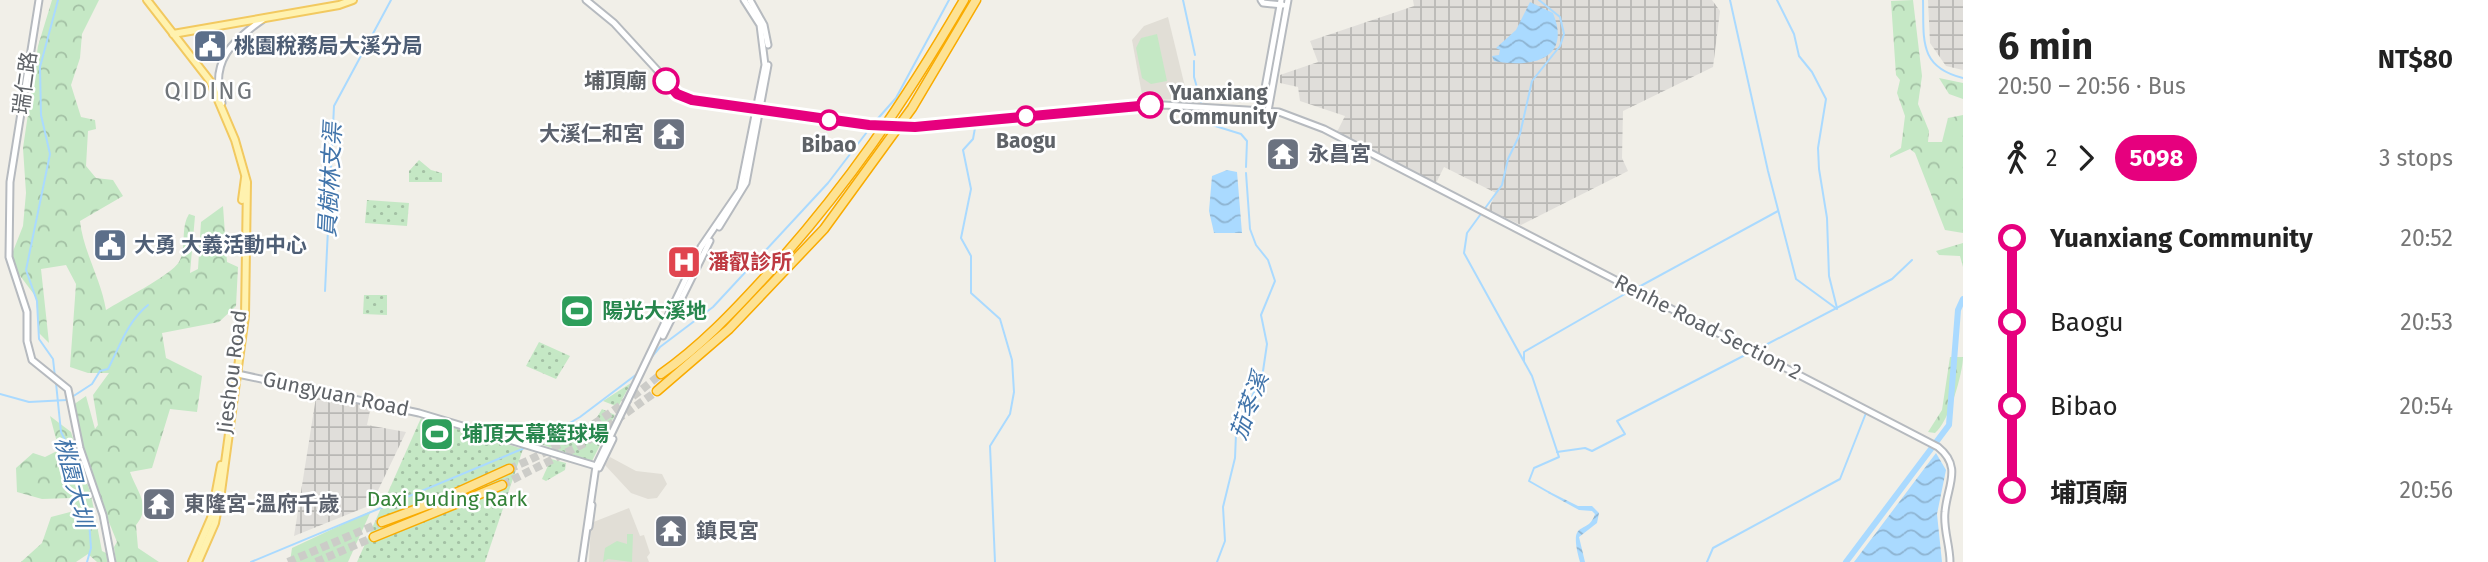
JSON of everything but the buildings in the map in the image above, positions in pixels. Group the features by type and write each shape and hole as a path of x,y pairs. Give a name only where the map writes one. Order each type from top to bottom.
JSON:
{"highway":[{"path":"657,391 724,322 840,190 883,133 964,0"},
{"path":"955,40 975,0"},
{"path":"661,374 679,367 736,322 824,229 912,108 981,0"},
{"path":"382,522 436,502 509,469"},
{"path":"374,537 502,485"}],"main road":[{"name":"瑞仁路","path":"39,0 10,182 12,222 9,257 25,303 32,360 61,382 71,399 80,448 103,515 112,562"},
{"name":"Jieshou Road","path":"145,0 210,81 224,110 245,178 241,316 221,492 215,523 198,562"},
{"path":"173,34 353,0"},
{"name":"Renhe Road Section 2","path":"586,0 614,23 677,94 692,100 869,125 915,127 1144,106 1264,110 1279,112 1324,129 1945,452 1955,476 1945,512 1950,562"},
{"path":"583,562 598,467 701,247 740,190 765,65 760,25 744,0"},
{"path":"750,0 764,25 768,45 758,110"},
{"path":"1261,0 1263,4 1284,3"},
{"path":"1245,109 1261,99 1284,3"},
{"path":"1264,110 1270,94 1284,3"},
{"path":"224,110 218,83 225,56 231,44 265,18"},
{"path":"1264,110 1265,88"},
{"path":"1270,94 1279,112"},
{"name":"Jieshou Road","path":"192,562 211,518 235,373"},
{"name":"Gungyuan Road","path":"235,373 419,412 598,467"}],"shaded area":[{"path":"1413,0 1712,0 1720,11 1713,67 1623,111 1622,158 1628,171 1521,225 1488,210 1496,193 1444,167 1436,183 1337,132 1345,116 1300,101 1298,87 1280,83 1280,75 1318,62 1310,41 1414,6"},
{"path":"1928,0 1963,0 1963,70 1946,66 1930,43"},
{"path":"1168,17 1188,99 1143,100 1132,40 1144,26"},
{"path":"319,395 371,406 367,425 406,432 371,505 294,536 316,397"},
{"path":"610,457 636,471 662,474 667,484 657,498 648,499 631,493 605,465"},
{"path":"629,508 640,536 644,535 650,553 647,557 649,562 589,562 591,523"}],"green space":[{"path":"52,0 99,0 82,34 80,58 71,85 81,117 95,120 96,129 88,131 86,166 96,178 113,180 123,196 80,221 106,310 157,280 179,262 189,214 195,216 190,273 198,269 201,222 223,206 227,262 238,267 236,306 219,322 162,333 166,358 202,376 197,412 170,409 152,468 130,472 143,505 141,518 136,525 138,548 159,562 116,562 114,547 117,542 86,465 73,405 86,396 95,429 98,425 93,395 109,373 88,373 70,367 76,284 66,265 41,269 49,343 39,333 36,297 18,273 12,254 23,226 26,193 23,148 38,46"},
{"path":"1913,0 1922,76 1918,104 1929,131 1928,142 1942,142 1948,118 1963,115 1963,233 1945,230 1915,153 1910,149 1890,158 1890,155 1901,148 1905,116 1897,93 1900,80 1896,75 1891,1"},
{"path":"1157,34 1167,81 1151,84 1142,78 1136,48 1141,38"},
{"path":"1939,78 1963,83 1963,99 1949,94"},
{"path":"419,160 431,170 442,173 442,182 409,182 409,171"},
{"path":"367,200 409,203 407,226 365,223"},
{"path":"1963,243 1963,267 1960,256 1939,255 1936,251"},
{"path":"364,295 387,295 387,315 363,314"},
{"path":"539,342 570,356 556,379 526,366"},
{"path":"1950,357 1963,357 1958,385 1940,427 1935,433 1928,432 1942,410"},
{"path":"631,383 618,407 603,401"},
{"path":"602,409 615,415 592,461 540,444 566,425 588,432"},
{"path":"50,416 71,432 91,495 102,551 106,553 108,562 97,562 88,554 76,562 21,562 42,543 51,517 74,511 72,498 42,499 17,492 16,468 33,453 45,457 59,450"},
{"name":"Daxi Puding Rark","path":"421,418 523,449 485,562 357,562"},
{"path":"551,459 566,463 565,470 546,481 542,479"},
{"path":"371,511 348,562 290,562 292,548"},
{"path":"627,534 633,534 632,562 608,559 603,562 605,548 617,541 627,544"}],"water":[{"path":"1530,2 1553,13 1557,41 1552,51 1534,61 1494,61 1492,56 1499,55 1500,50 1496,48 1516,30"},
{"path":"1227,170 1237,172 1242,233 1214,233 1209,211 1212,176"},
{"path":"1936,453 1946,470 1937,514 1942,562 1854,562"},
{"path":"1548,491 1578,506 1592,506 1599,513 1597,523 1579,537 1585,562 1580,562 1577,533 1592,521 1595,514 1592,511 1579,510"}],"waterway":[{"path":"55,377 53,359 39,339 37,301 26,270 50,154 41,115 40,67 58,0"},
{"name":"員樹林支渠","path":"325,291 334,106 391,0"},
{"path":"873,124 896,98 949,0"},
{"name":"茄苳溪","path":"1183,0 1195,55"},
{"path":"1539,0 1560,17 1564,34 1560,46 1532,81 1520,134 1508,159 1502,185 1467,233 1464,253 1532,376 1559,457 1534,468 1529,481 1550,493"},
{"path":"1730,0 1768,171 1796,279 1837,309"},
{"path":"1777,0 1794,34 1799,56 1812,72 1826,99 1818,148 1819,169 1827,218 1829,276 1837,308"},
{"path":"1923,0 1926,50 1938,67 1963,78"},
{"name":"茄苳溪","path":"1194,61 1194,77 1202,105"},
{"name":"茄苳溪","path":"1204,110 1212,125 1241,134 1247,141 1246,167"},
{"path":"650,359 660,347 713,307 828,183 870,128"},
{"path":"975,128 973,139 963,150 971,189 961,238 971,256 971,293 1000,319 1012,360 1014,392 1010,414 990,446 995,562"},
{"name":"茄苳溪","path":"1217,562 1225,541 1223,507 1235,458 1236,434 1263,371 1267,344 1261,315 1275,281 1268,260 1256,245 1250,229 1246,173"},
{"path":"1635,289 1778,211"},
{"path":"1756,350 1892,279 1912,260"},
{"path":"1524,361 1524,352 1630,291"},
{"path":"1846,562 1949,425 1958,310 1963,299"},
{"path":"72,397 92,384 100,371 108,369 129,327 148,305"},
{"path":"1557,452 1585,448 1592,451 1625,434 1617,421 1751,352"},
{"path":"532,445 580,417 637,374"},
{"name":"桃園大圳","path":"56,383 61,432 72,454 89,521 91,548 87,562"},
{"path":"0,394 29,402 67,400"},
{"path":"1707,562 1713,548 1840,479 1866,413"},
{"path":"251,562 527,447"}],"tunnel":[{"path":"509,469 550,450 589,427 661,374"},
{"path":"502,485 583,444 657,391"},
{"path":"288,562 382,522"},
{"path":"316,562 374,537"}],"bus line":[{"name":"5098","path":"666,81 677,94 692,100 869,125 922,127 1150,105"}],"place":[{"name":"桃園稅務局大溪分局","path":"210,46"},
{"name":"埔頂廟","path":"666,81"},
{"name":"Yuanxiang Community","path":"1150,105"},
{"name":"Baogu","path":"1026,116"},
{"name":"Bibao","path":"829,120"},
{"name":"大溪仁和宮","path":"669,134"},
{"name":"永昌宮","path":"1283,154"},
{"name":"大勇 大義活動中心","path":"110,245"},
{"name":"潘叡診所","path":"684,262"},
{"name":"陽光大溪地","path":"577,311"},
{"name":"埔頂天幕籃球場","path":"437,434"},
{"name":"東隆宮-溫府千歲","path":"159,504"},
{"name":"鎮艮宮","path":"671,531"}],"district":[{"name":"QIDING","path":"209,91"}]}
